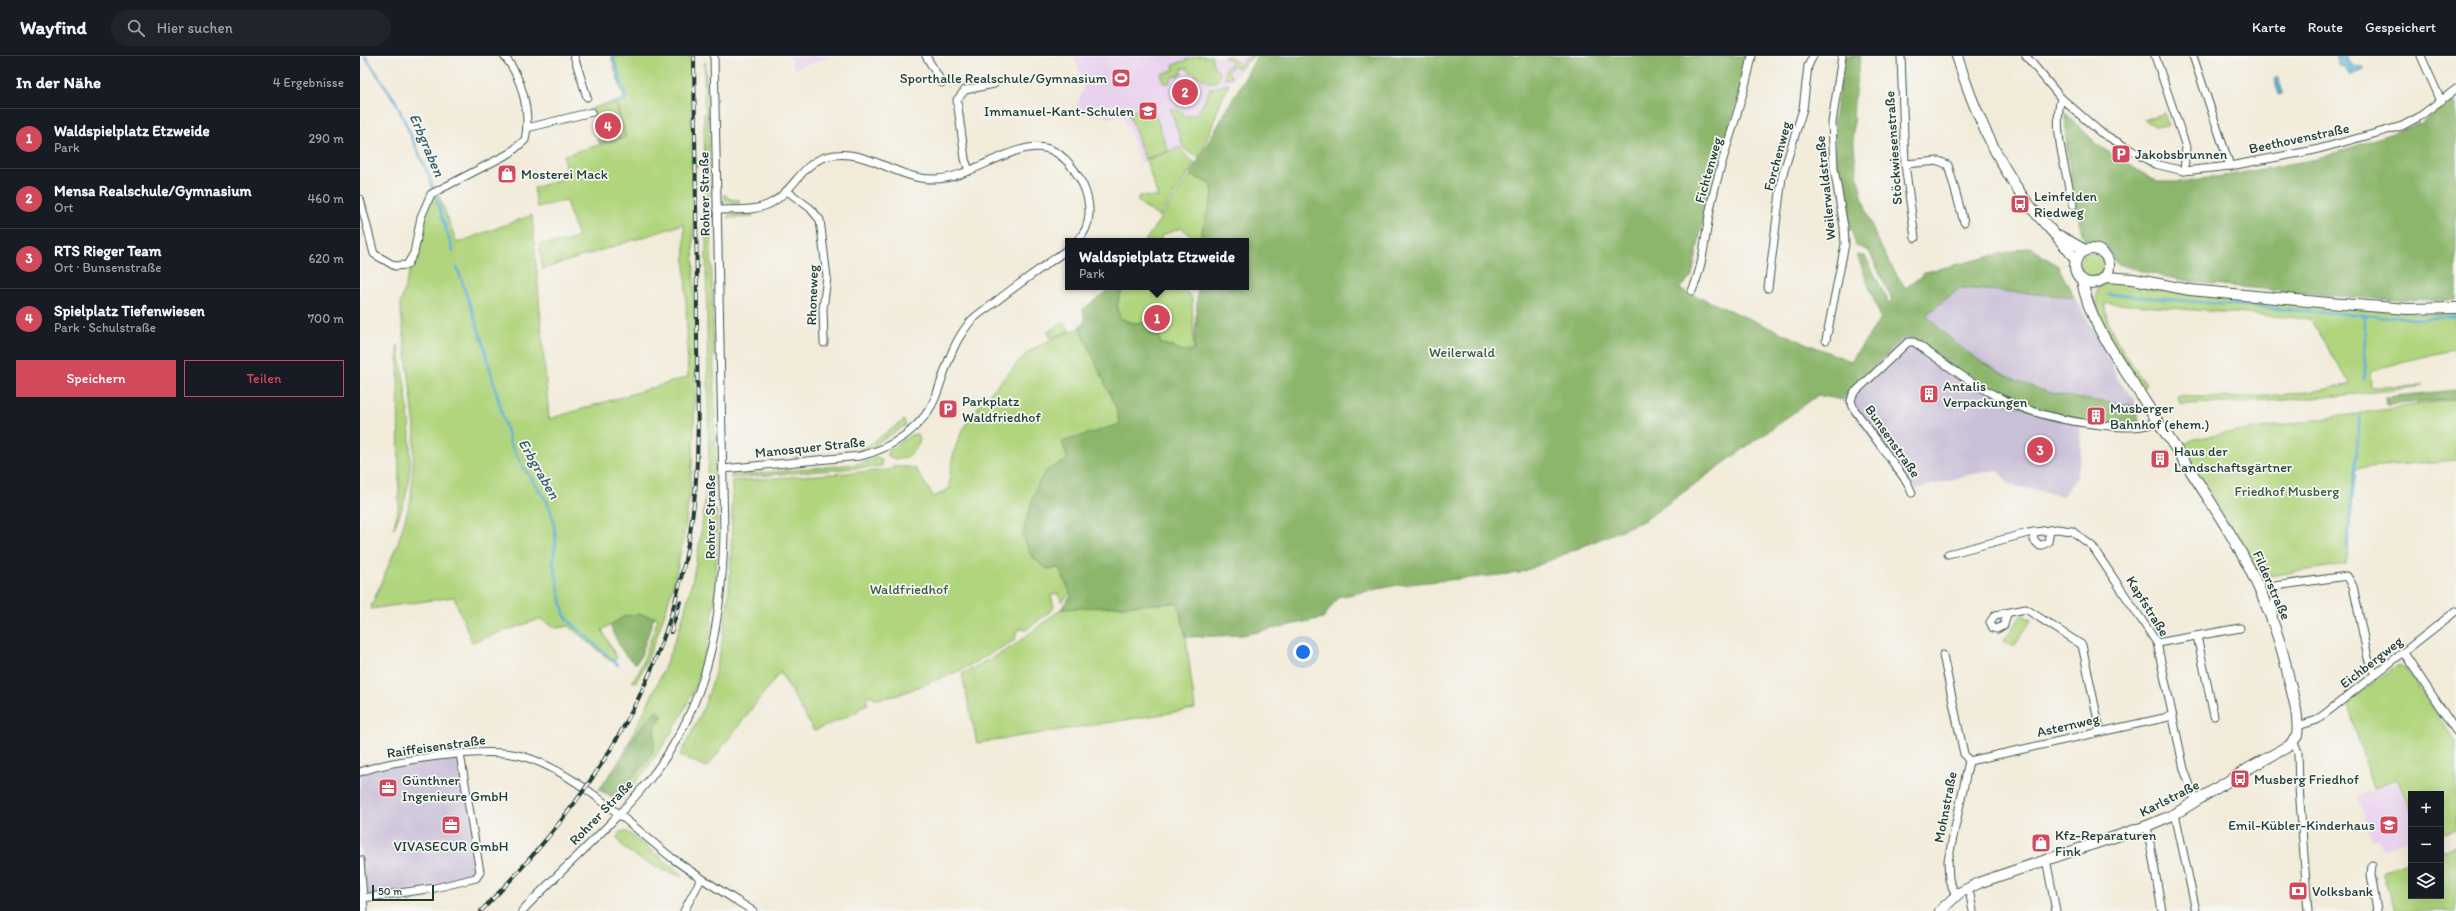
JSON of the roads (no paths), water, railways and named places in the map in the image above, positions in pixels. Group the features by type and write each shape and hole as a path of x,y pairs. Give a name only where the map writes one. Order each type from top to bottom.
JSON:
{"main road":[{"path":"1957,56 1977,110 2003,162 2023,197 2076,260"},
{"path":"2054,232 2085,250 2094,249 2102,252 2108,259 2109,265 2105,277"},
{"path":"2085,250 2076,260 2075,271 2082,280 2095,283 2105,277 2133,279 2184,289 2322,303 2408,309 2456,308"},
{"path":"2109,265 2133,279"},
{"name":"Filderstraße","path":"2082,280 2086,299 2111,348 2239,546 2255,576 2273,620 2286,664 2298,726 2297,736 2294,742"},
{"path":"2092,309 2095,283"},
{"name":"Karlstraße","path":"1940,911 1956,896 1981,882 2147,826 2175,814 2294,742"}],"street":[{"path":"360,200 374,254 387,262 404,267 410,262 414,254 420,217 431,194 515,150 525,140 527,128 519,81 504,56"},
{"path":"574,56 587,97"},
{"name":"Rohrer Straße","path":"522,911 618,814 649,780 668,754 694,706 704,681 715,631 723,562 723,469 714,56"},
{"path":"926,56 942,83"},
{"name":"Fichtenweg","path":"1692,291 1699,272 1713,193 1742,101 1752,56"},
{"name":"Forchenweg","path":"1768,288 1782,177 1803,109 1808,66 1813,56"},
{"name":"Weilerwaldstraße","path":"1826,340 1845,244 1844,227 1834,168 1832,123 1842,56"},
{"name":"Stöckwiesenstraße","path":"1901,56 1905,164 1915,238"},
{"path":"2155,56 2186,147 2184,171"},
{"path":"2193,56 2230,166"},
{"path":"2421,56 2441,100"},
{"name":"Beethovenstraße","path":"2028,57 2061,98 2100,132 2137,155 2163,167 2184,171 2230,166 2315,150 2402,126 2419,117 2456,89"},
{"path":"969,171 965,159 957,100 965,90 994,84"},
{"path":"2061,98 2058,108 2058,123 2073,205"},
{"path":"527,128 592,112"},
{"path":"717,210 763,207 773,202 787,191 808,166 829,156 850,154 861,156 916,179 945,179 1032,148 1044,148 1062,157 1080,179 1089,202 1087,227 1079,238"},
{"path":"1905,164 1939,161 1948,165 1964,222"},
{"name":"Rhoneweg","path":"787,191 810,208 820,220 828,277 823,309 824,343"},
{"name":"Manosquer Straße","path":"723,469 860,456 881,450 897,441 916,425 932,404 949,355 958,337 971,320 1065,251"},
{"name":"Bunsenstraße","path":"1912,493 1907,482 1854,409 1851,401 1853,394 1908,342 1914,342 1984,391 2037,414 2074,422 2123,427 2145,426 2158,421"},
{"path":"2033,532 2034,540 2040,546 2048,542 2050,530"},
{"name":"Kapfstraße","path":"1948,554 2033,532 2050,530 2072,531 2092,546 2157,643 2186,776 2196,802"},
{"path":"2273,620 2275,586 2347,576 2353,586 2368,658 2375,675"},
{"path":"2007,614 2022,609 2029,610 2082,645 2100,730"},
{"name":"Eichbergweg","path":"2298,726 2317,720 2404,653 2456,610"},
{"path":"2157,643 2240,628"},
{"path":"2197,636 2214,716"},
{"path":"2404,653 2456,732"},
{"name":"Mohnstraße","path":"1942,655 1964,754 1969,761 1948,861 1948,880 1956,896"},
{"name":"Asternweg","path":"1969,761 2100,730 2173,716"},
{"name":"Filderstraße","path":"2294,742 2298,752 2299,792 2308,911"},
{"name":"Raiffeisenstraße","path":"360,772 372,768 460,754 492,751 514,754 537,761 580,787 618,814 701,879 753,911"},
{"path":"363,898 435,888 476,878 480,872 460,754"},
{"path":"2175,814 2196,911"},
{"path":"2147,826 2162,911"},
{"path":"2046,859 2056,911"},
{"path":"360,860 364,911"},
{"path":"2372,865 2371,874 2377,911"},
{"path":"684,911 701,879"},
{"path":"1970,895 1972,911"}],"water":[{"path":"2336,56 2345,56 2352,65 2364,66 2364,69 2350,76 2343,66 2340,67"},
{"path":"2278,77 2283,93 2279,95 2274,79"}],"waterway":[{"name":"Erbgraben","path":"365,56 396,102 429,176 453,251"},
{"path":"612,104 625,101 626,97 613,56"},
{"name":"Erbgraben","path":"457,267 484,346 510,443 523,467 547,501 553,518 556,540 553,562 564,614 570,622 618,665"},
{"path":"2108,294 2303,311 2422,319 2456,316"},
{"path":"2364,379 2365,315"},
{"path":"2347,547 2360,417"}],"railway":[{"path":"481,911 523,867 561,821 595,775 624,726 649,675 669,621 684,564 694,503 698,439 694,56"},
{"path":"671,632 680,602"}],"place":[{"name":"Sporthalle Realschule/Gymnasium","path":"1121,78"},
{"name":"Mensa Realschule/Gymnasium","path":"1185,92"},
{"name":"Immanuel-Kant-Schulen","path":"1148,111"},
{"name":"Spielplatz Tiefenwiesen","path":"608,126"},
{"name":"Jakobsbrunnen","path":"2121,154"},
{"name":"Mosterei Mack","path":"507,174"},
{"name":"Leinfelden Riedweg","path":"2020,204"},
{"name":"Waldspielplatz Etzweide","path":"1157,318"},
{"name":"Antalis Verpackungen","path":"1929,394"},
{"name":"Parkplatz Waldfriedhof","path":"948,409"},
{"name":"Musberger Bahnhof (ehem.)","path":"2096,416"},
{"name":"RTS Rieger Team","path":"2040,450"},
{"name":"Haus der Landschaftsgärtner","path":"2160,459"},
{"name":"Musberg Friedhof","path":"2240,779"},
{"name":"Günthner Ingenieure GmbH","path":"388,788"},
{"name":"VIVASECUR GmbH","path":"451,825"},
{"name":"Emil-Kübler-Kinderhaus","path":"2389,825"},
{"name":"Kfz-Reparaturen Fink","path":"2041,843"},
{"name":"Volksbank","path":"2298,891"}],"park label":[{"name":"Weilerwald","path":"1462,352"},
{"name":"Friedhof Musberg","path":"2287,491"},
{"name":"Waldfriedhof","path":"909,589"}]}
